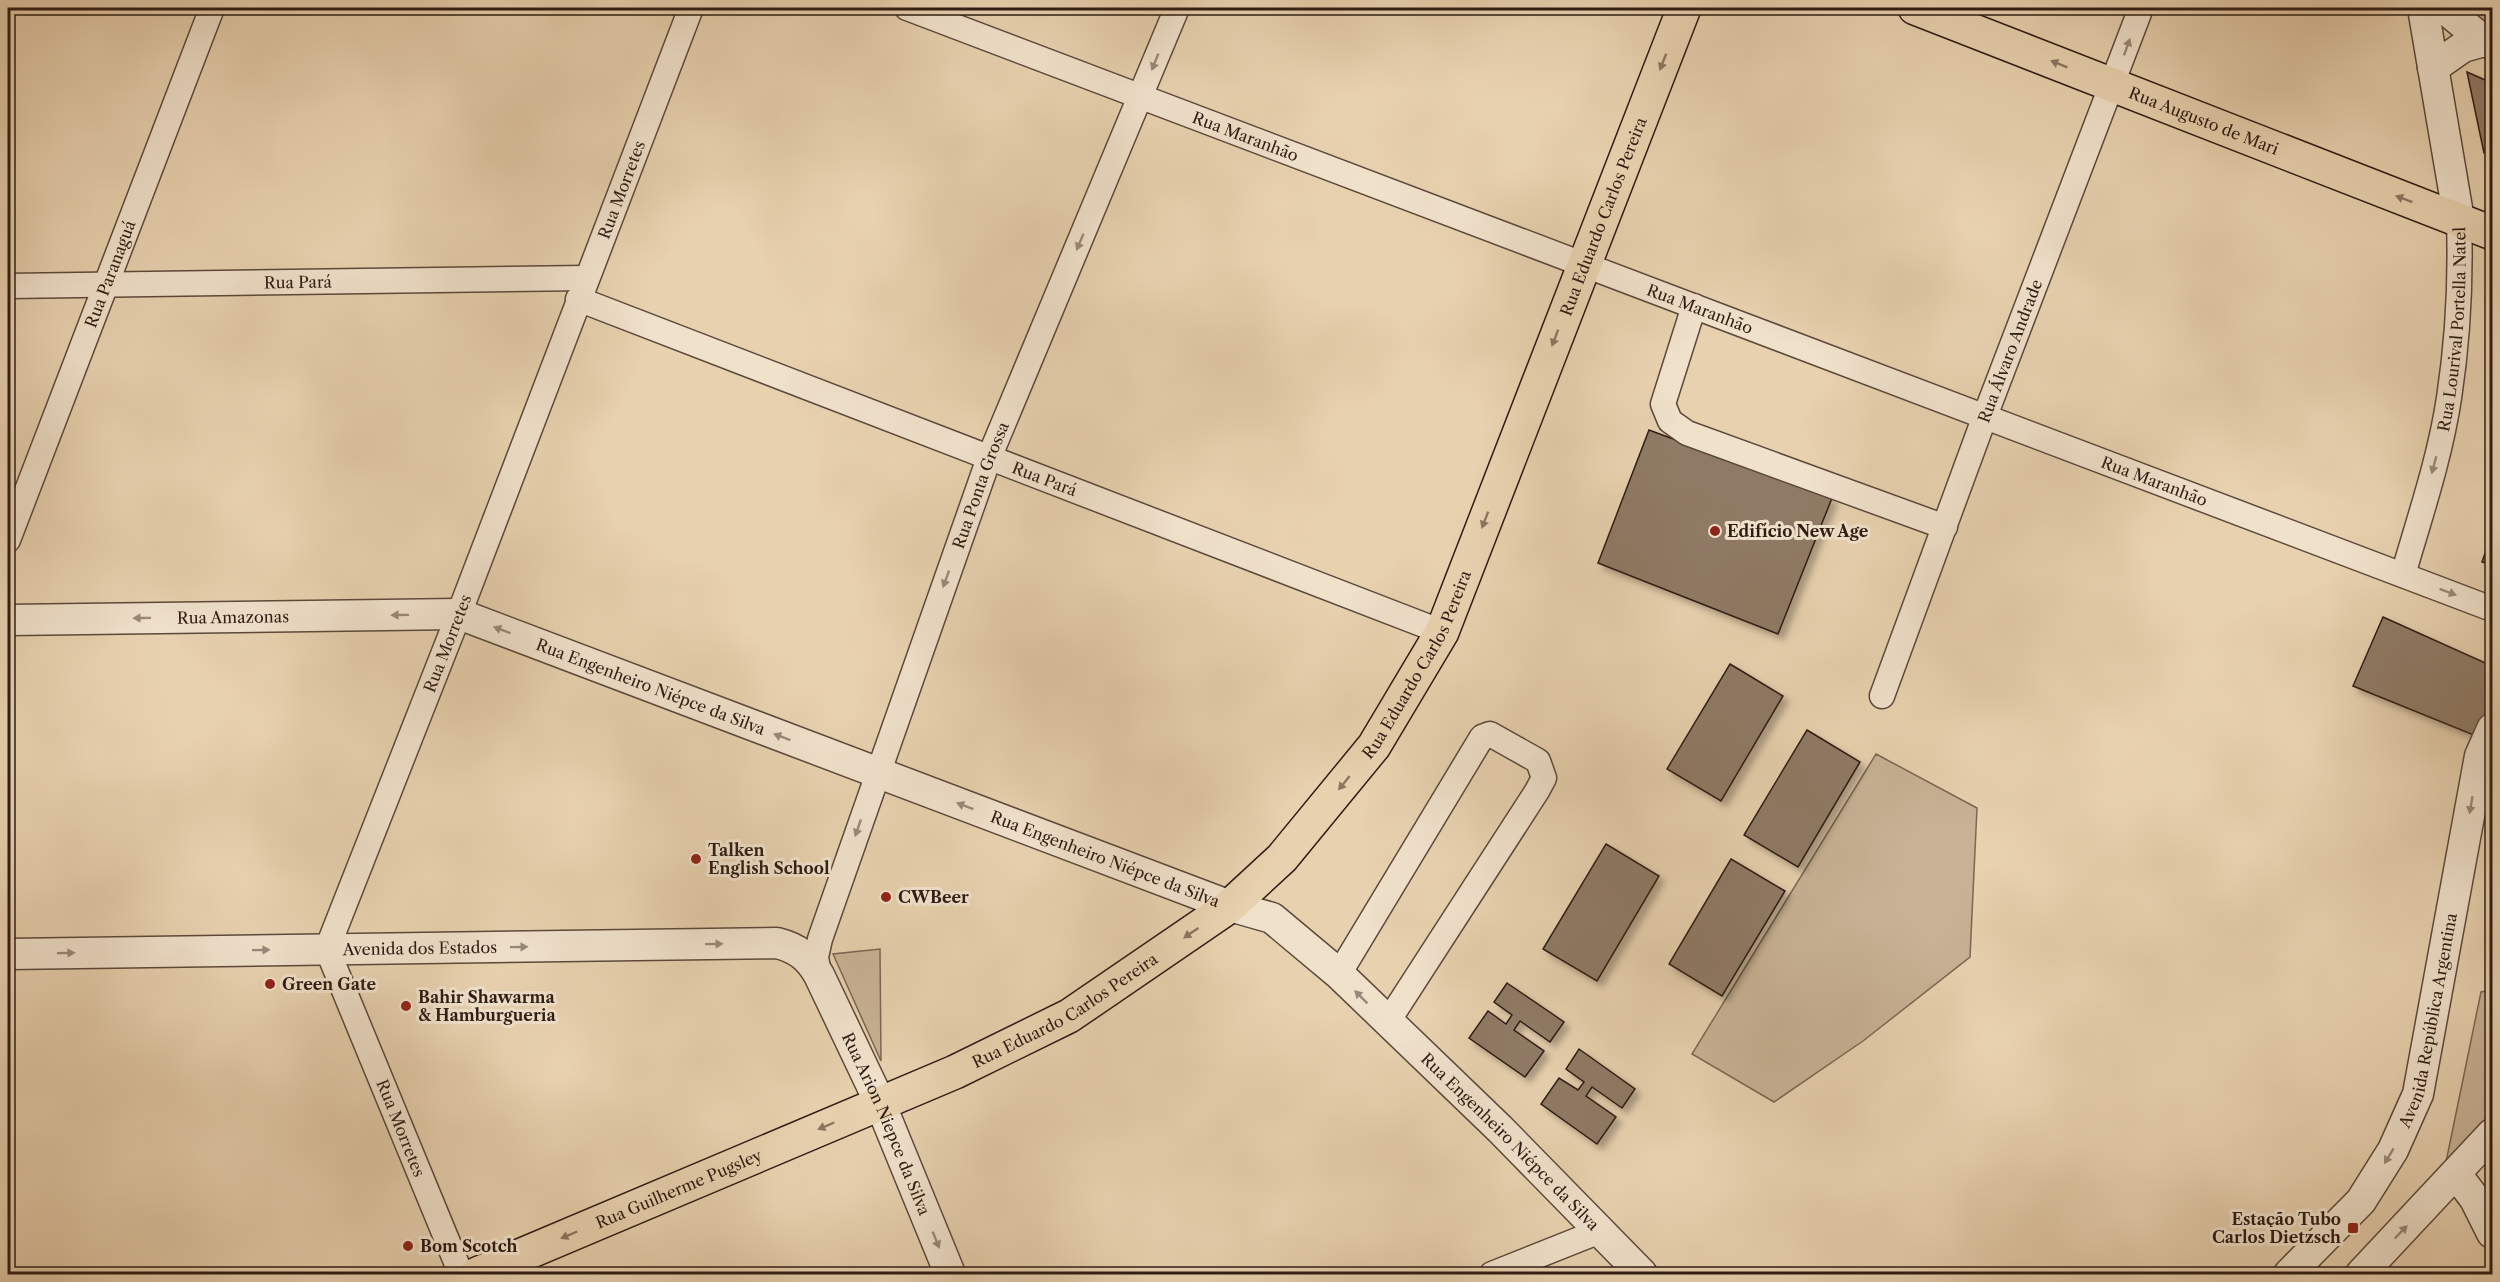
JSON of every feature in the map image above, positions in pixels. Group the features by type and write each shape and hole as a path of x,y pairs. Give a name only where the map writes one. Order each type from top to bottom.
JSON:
{"main road":[{"name":"Rua Eduardo Carlos Pereira","path":"880,1103 1010,1047 1069,1016 1230,906 1282,858 1374,746 1442,632 1684,8"},
{"name":"Rua Augusto de Mari","path":"1915,8 2493,233"},
{"name":"Rua Guilherme Pugsley","path":"477,1275 880,1103"}],"street":[{"name":"Rua Paranaguá","path":"8,540 212,8"},
{"name":"Rua Morretes","path":"461,1275 327,949 459,614 691,8"},
{"name":"Rua Maranhão","path":"907,8 2493,609"},
{"name":"Rua Ponta Grossa","path":"819,975 817,948 989,458 1177,8"},
{"name":"Rua Álvaro Andrade","path":"1882,696 1985,416 2141,8"},
{"name":"Rua Lourival Portella Natel","path":"2403,575 2435,462 2449,399 2457,332 2459,220 2423,8"},
{"path":"2444,8 2488,43"},
{"path":"2433,68 2463,47 2488,43"},
{"name":"Rua Pará","path":"8,286 105,284 582,289 989,458 1442,632"},
{"path":"1694,306 1663,404 1670,421 1687,433 1946,527"},
{"name":"Rua Amazonas","path":"8,620 459,614"},
{"name":"Rua Engenheiro Niépce da Silva","path":"459,614 1230,906 1272,918 1339,974 1387,1023 1500,1129 1642,1275"},
{"name":"Avenida República Argentina","path":"2289,1275 2361,1201 2393,1150 2418,1094 2480,756 2493,729"},
{"path":"1339,974 1482,737 1490,734 1538,760 1544,778 1537,791 1387,1023"},
{"name":"Avenida dos Estados","path":"8,954 777,943 798,950 807,957 819,975"},
{"name":"Rua Arion Niepce da Silva","path":"819,975 880,1103 950,1275"},
{"path":"2361,1275 2493,1134"},
{"path":"2456,1174 2475,1199 2493,1233"},
{"path":"1492,1275 1600,1231"}],"shaded area":[{"path":"2461,8 2492,8 2492,21 2484,24"},
{"path":"1876,754 1977,808 1970,957 1863,1041 1774,1102 1692,1054"},
{"path":"880,949 881,1061 833,954"},
{"path":"2492,990 2492,1134 2440,1191 2481,992"}],"building":[{"path":"2467,72 2492,83 2492,156 2484,153"},
{"name":"Edifício New Age","path":"1649,430 1832,498 1778,634 1598,563"},
{"path":"2492,533 2492,565 2482,562"},
{"path":"2383,617 2492,666 2492,697 2481,738 2353,686"},
{"path":"1730,664 1783,696 1721,801 1667,769"},
{"path":"1807,730 1860,762 1798,867 1744,835"},
{"path":"1606,844 1659,876 1597,981 1543,949"},
{"path":"1731,859 1785,891 1722,996 1669,964"},
{"path":"1507,983 1564,1022 1550,1042 1520,1021 1514,1030 1544,1051 1525,1077 1469,1038 1488,1011 1506,1024 1512,1015 1494,1002"},
{"path":"1579,1049 1635,1089 1622,1108 1592,1087 1586,1096 1616,1117 1597,1144 1541,1104 1559,1078 1578,1090 1584,1082 1566,1069"},
{"path":"2492,1163 2492,1182 2485,1169"}],"place":[{"name":"Edifício New Age","path":"1715,531"},
{"name":"Talken English School","path":"696,859"},
{"name":"CWBeer","path":"886,897"},
{"name":"Green Gate","path":"270,984"},
{"name":"Bahir Shawarma & Hamburgueria","path":"406,1006"},
{"name":"Estação Tubo Carlos Dietzsch","path":"2353,1228"},
{"name":"Bom Scotch","path":"408,1246"}]}
